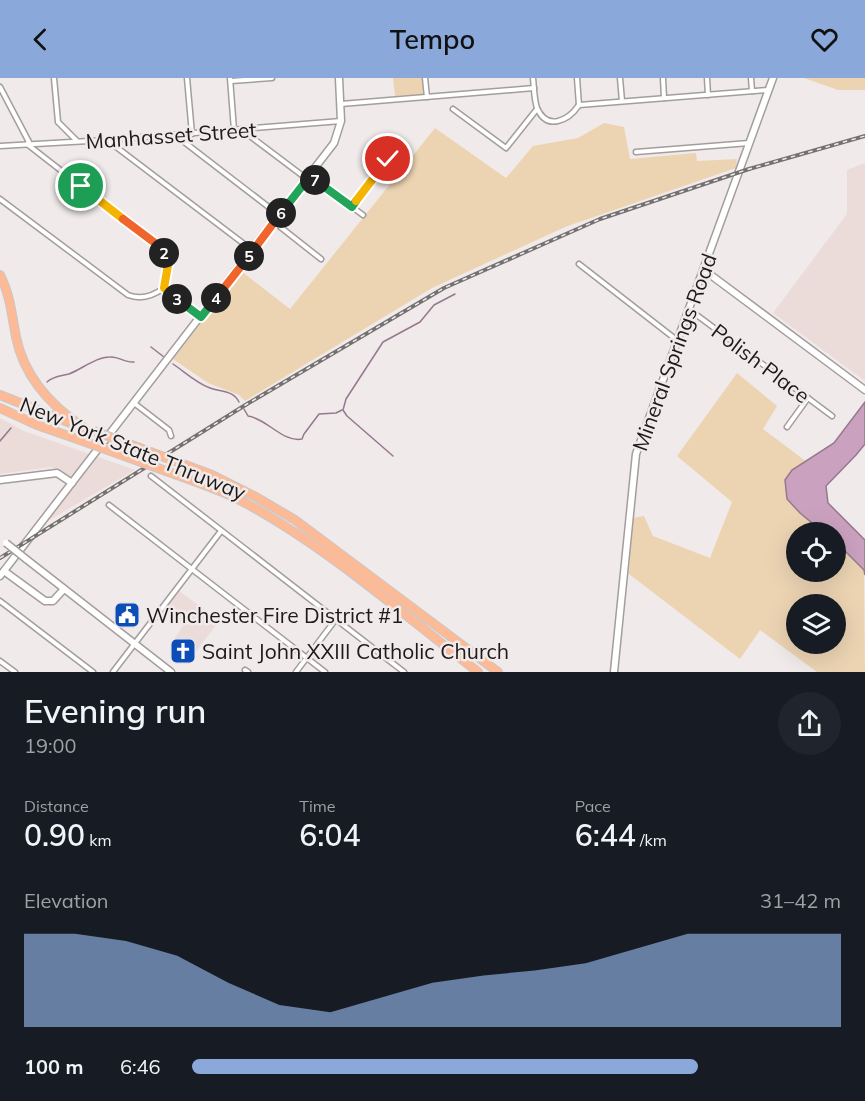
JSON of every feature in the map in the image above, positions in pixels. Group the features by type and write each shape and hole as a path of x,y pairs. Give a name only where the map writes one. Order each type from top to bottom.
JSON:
{"highway":[{"path":"0,275 6,288 17,340 25,364 44,395 84,428"},
{"name":"New York State Thruway","path":"0,395 220,479 295,520 498,672"},
{"name":"New York State Thruway","path":"0,408 37,425 232,496 270,517 328,556 478,672"}],"street":[{"path":"54,78 58,122 77,141"},
{"path":"187,78 192,134"},
{"path":"234,130 230,80 272,78"},
{"path":"64,589 53,601 45,601 2,573 334,143 341,121 339,78"},
{"path":"425,78 427,97"},
{"path":"533,78 537,109 544,117 559,121 570,117 579,105 577,78"},
{"path":"620,78 622,102"},
{"path":"663,78 664,98"},
{"path":"707,78 708,95"},
{"path":"751,78 752,91"},
{"name":"Mineral Springs Road","path":"614,672 636,454 773,78"},
{"path":"0,87 28,144 159,247 167,261 164,288 141,298 128,296 0,199"},
{"path":"341,104 534,88"},
{"path":"579,105 769,90"},
{"path":"453,109 506,148 537,109"},
{"name":"Manhasset Street","path":"0,146 192,134 341,121"},
{"path":"241,130 363,215"},
{"path":"174,135 279,215"},
{"path":"107,140 252,251"},
{"path":"636,152 750,143"},
{"path":"352,207 393,152"},
{"path":"274,222 321,259"},
{"path":"579,264 679,341"},
{"path":"704,270 865,390"},
{"path":"164,288 201,317"},
{"name":"Polish Place","path":"690,310 831,416"},
{"path":"787,427 808,398"},
{"path":"134,403 169,430 171,436"},
{"path":"0,480 57,472 72,483"},
{"path":"151,476 404,672"},
{"path":"109,505 325,672"},
{"path":"113,672 220,531"},
{"path":"0,538 171,672"},
{"path":"0,601 93,672"},
{"path":"296,672 336,620"},
{"path":"0,661 15,672"}],"shaded area":[{"path":"393,78 422,78 423,94 395,96"},
{"path":"804,78 865,78 865,90 838,90"},
{"path":"604,123 624,127 630,159 696,153 697,161 737,159 736,168 565,227 432,288 245,401 239,395 208,383 173,359 241,271 290,309 435,128 506,178 533,146 578,138"},
{"path":"865,163 865,381 773,313 847,214 847,170"},
{"path":"737,373 777,406 763,429 807,462 792,470 787,499 811,522 786,522 786,582 846,582 846,552 864,570 865,672 817,672 793,654 846,654 846,594 786,594 786,649 760,630 740,659 629,574 632,518 644,516 653,536 710,558 732,502 677,456"},
{"path":"865,402 865,444 826,486 828,503 865,540 865,575 864,570 846,552 846,522 811,522 787,499 785,480 792,470 834,443"},
{"path":"0,418 24,431 135,470 46,522 77,482 51,467 0,474"},
{"path":"178,590 219,621 195,653 175,638 183,626 163,609"}],"waterway":[{"path":"393,456 347,416 343,410 346,399 383,342 420,322 434,305 455,294"},
{"path":"151,347 164,357"},
{"path":"47,382 105,358 113,357 134,362"},
{"path":"173,364 200,383 230,393 239,402"},
{"path":"244,409 248,416 295,439 302,439 319,414 336,413 342,410"},
{"path":"0,441 11,428"}],"railway":[{"path":"0,558 247,404 444,288 600,219 749,169 865,136"}],"place":[{"name":"Winchester Fire District #1","path":"127,615"},
{"name":"Saint John XXIII Catholic Church","path":"183,651"}],"route":[{"path":"81,186 159,247 167,261 164,288 201,317 310,176 352,207 388,159"}]}
